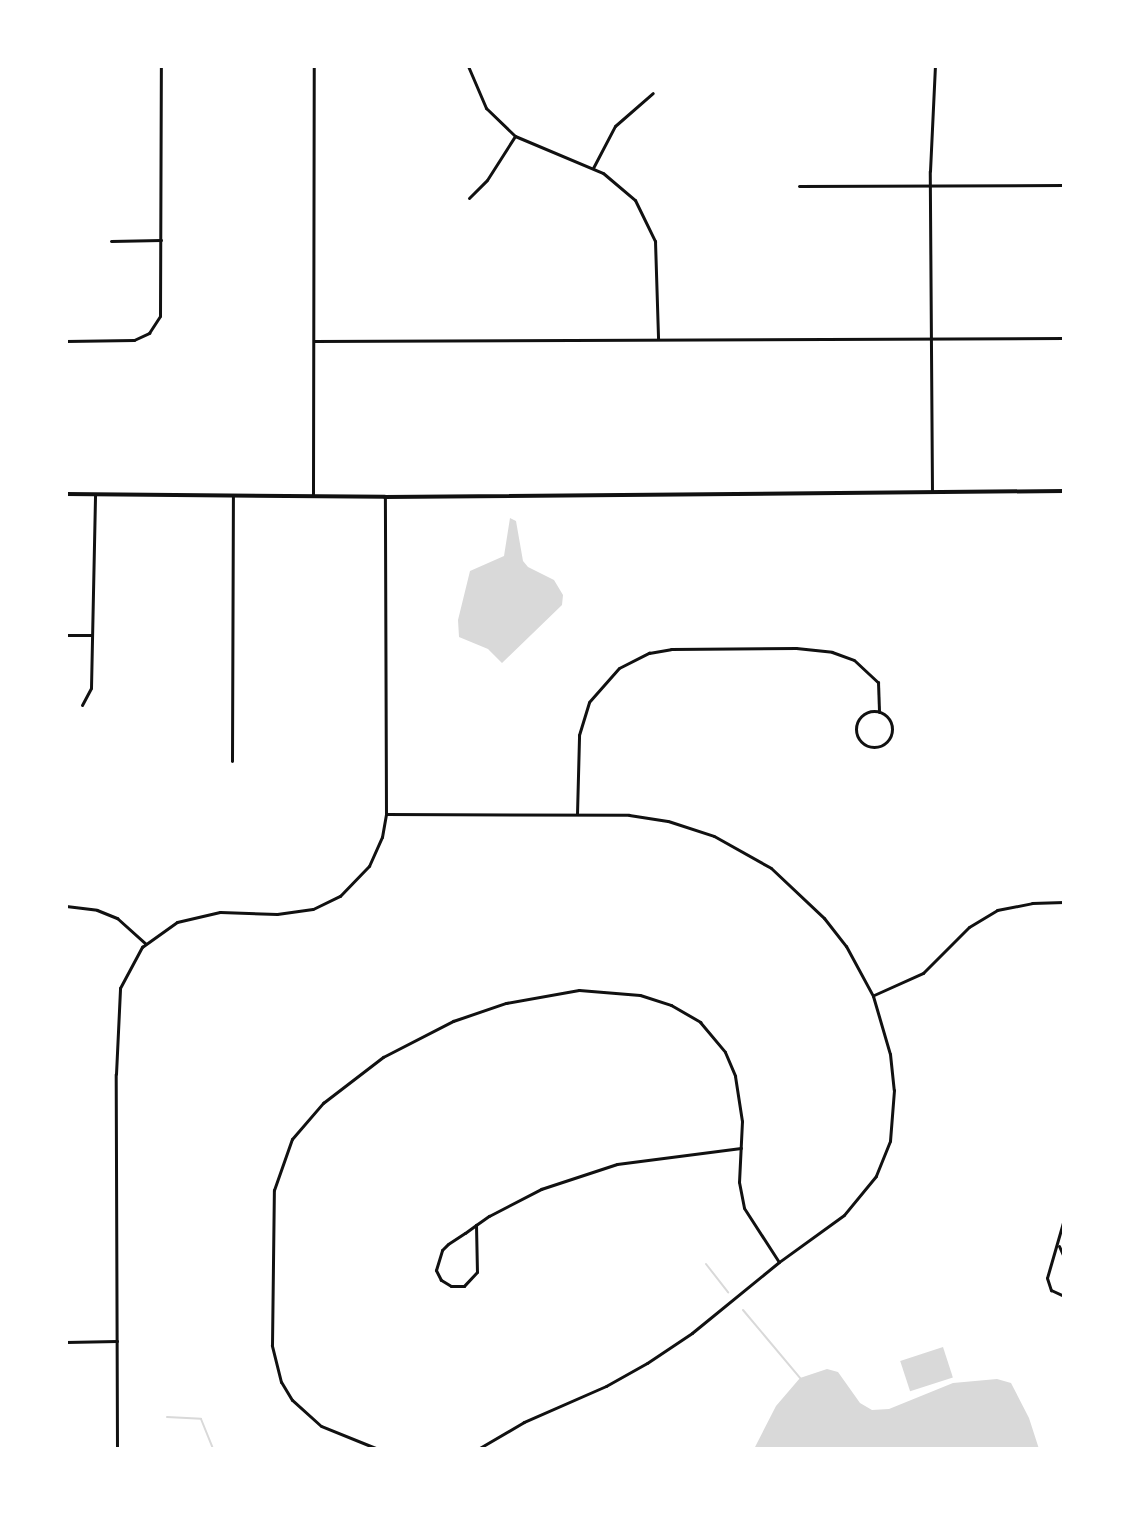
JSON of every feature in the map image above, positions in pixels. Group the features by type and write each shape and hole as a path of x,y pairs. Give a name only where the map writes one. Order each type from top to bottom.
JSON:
{"street":[{"path":"66,341 134,340 152,330 160,316 161,66"},
{"path":"313,496 314,66"},
{"path":"468,66 486,108 515,136 593,168 620,184 635,200 650,226 656,253 658,339"},
{"path":"932,492 931,185 935,66"},
{"path":"593,168 615,126 653,93"},
{"path":"469,198 487,180 515,136"},
{"path":"799,186 1064,185"},
{"path":"111,241 161,240"},
{"path":"314,341 1064,338"},
{"path":"66,494 385,497 1064,491"},
{"path":"82,705 91,688 95,494"},
{"path":"232,761 233,496"},
{"path":"117,1449 117,1003 126,971 145,943 177,922 198,915 292,912 330,902 351,887 369,866 382,837 386,814 385,497"},
{"path":"66,635 92,635"},
{"path":"577,814 577,746 589,702 619,668 649,653 671,649 781,648 832,652 854,660 878,682 879,712"},
{"path":"879,712 889,719 892,731 887,742 869,746 860,739 857,723 864,715 879,712"},
{"path":"386,814 629,815 668,821 714,836 749,854 788,881 824,918 846,946 873,996 890,1054 894,1090 893,1126 886,1156 868,1189 844,1215 779,1262 692,1333 647,1363 606,1386 524,1422 478,1449"},
{"path":"873,996 923,973 969,927 997,910 1032,903 1064,902"},
{"path":"66,906 97,910 117,918 145,943"},
{"path":"378,1449 331,1431 307,1416 281,1382 272,1345 272,1205 277,1176 298,1131 338,1089 417,1038 481,1010 545,994 609,990 671,1005 700,1022 715,1038 730,1063 738,1092 739,1182 744,1208 779,1262"},
{"path":"476,1225 476,1275 464,1286 451,1286 441,1280 436,1270 438,1257 448,1244 476,1225 519,1199 581,1174 632,1161 741,1148"},
{"path":"1064,1219 1048,1283 1051,1290 1064,1296"},
{"path":"1059,1243 1064,1257"},
{"path":"66,1342 117,1341"}],"shaded area":[{"path":"510,518 516,521 523,561 528,567 554,580 563,595 562,605 502,663 488,649 459,637 458,620 470,571 504,556"},
{"path":"943,1347 953,1377 910,1391 900,1361"},
{"path":"827,1369 838,1372 860,1403 872,1410 889,1409 953,1383 997,1379 1011,1383 1029,1418 1039,1449 754,1449 776,1406 800,1378"}],"waterway":[{"path":"706,1264 728,1292"},
{"path":"743,1310 800,1378"},
{"path":"167,1417 201,1419 213,1449"}]}
